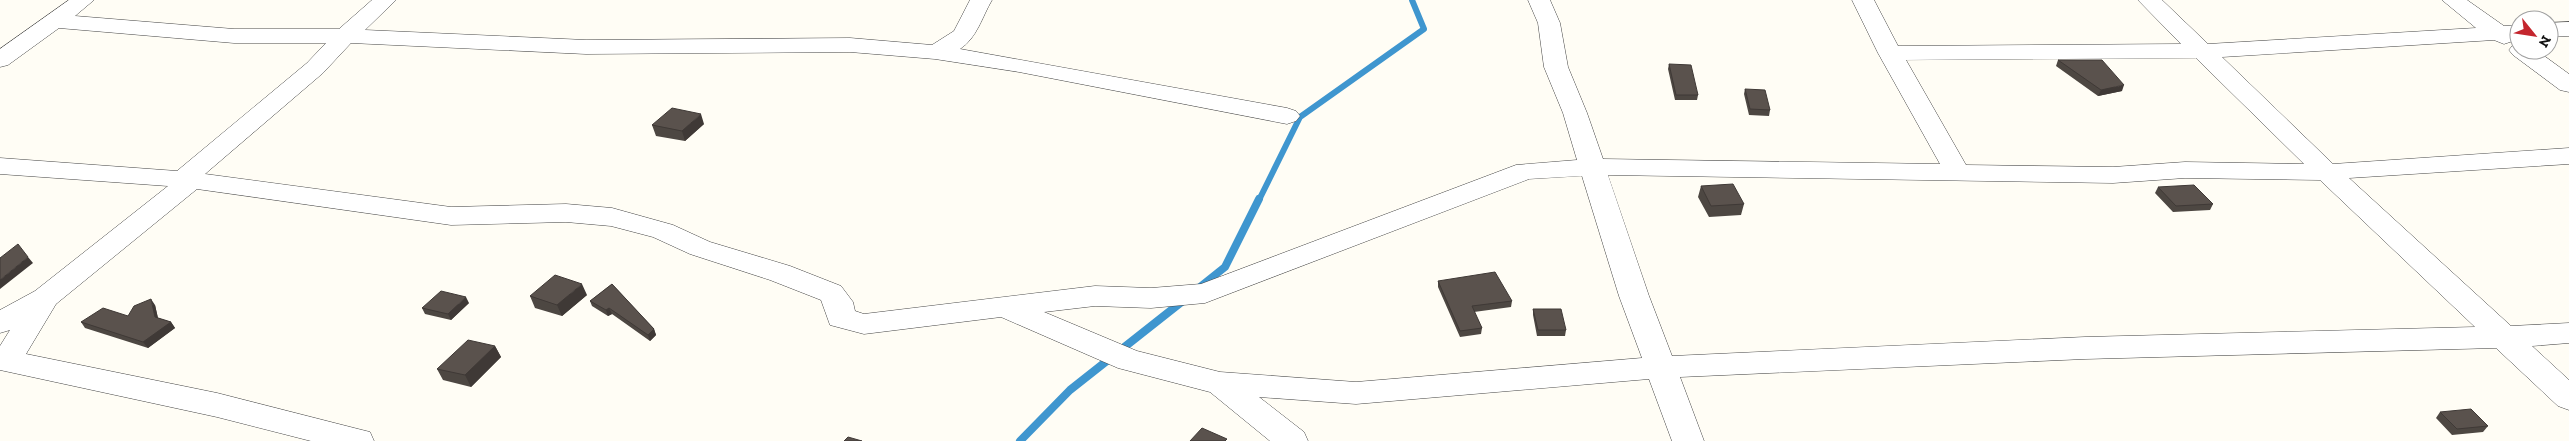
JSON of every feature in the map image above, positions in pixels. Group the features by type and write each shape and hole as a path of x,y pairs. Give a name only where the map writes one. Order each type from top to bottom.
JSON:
{"street":[{"path":"0,60 83,0"},
{"path":"0,323 45,298 187,179 314,68 345,36 386,0"},
{"path":"935,52 958,41 968,30 981,0"},
{"path":"1539,0 1550,24 1556,67 1593,167 1634,296 1662,366 1688,441"},
{"path":"1863,0 1890,53 1958,173"},
{"path":"2149,0 2204,51 2327,172 2506,337 2569,398"},
{"path":"2453,0 2508,32"},
{"path":"54,22 234,36 345,36 586,47 850,45 935,52 1020,65 1287,116"},
{"path":"1890,53 2204,51 2508,32"},
{"path":"2535,60 2569,85"},
{"path":"0,166 187,179 451,216 566,213 612,217 663,232 700,248 831,293 838,302 841,318 864,324 1095,296 1151,298 1205,294 1525,171 1593,167 2112,175 2185,170 2327,172 2569,156"},
{"path":"45,298 4,360 217,405 358,441"},
{"path":"1002,306 1129,360 1220,383 1356,393 1662,366 2085,348 2506,337 2569,333"},
{"path":"1220,383 1292,441"}],"building":[{"path":"2058,60 2102,60 2124,85 2101,90"},
{"path":"1669,64 1691,65 1698,95 1676,95"},
{"path":"1745,89 1765,90 1770,110 1750,109"},
{"path":"672,108 701,114 682,131 652,125"},
{"path":"1733,184 1744,204 1711,206 1701,186"},
{"path":"2194,185 2213,204 2176,206 2158,187"},
{"path":"18,244 28,257 0,280 0,258"},
{"path":"1495,272 1512,301 1472,306 1482,328 1460,331 1438,281"},
{"path":"555,275 582,284 557,305 530,296"},
{"path":"612,284 654,329 648,335 609,308 606,310 590,301"},
{"path":"441,291 466,297 448,314 422,308"},
{"path":"151,299 155,317 171,322 143,342 81,322 103,308 128,316 134,306"},
{"path":"1533,309 1561,309 1566,330 1538,330"},
{"path":"468,340 495,346 465,375 437,369"},
{"path":"2471,409 2488,426 2457,429 2440,412"},
{"path":"1202,428 1227,439 1225,441 1190,441"},
{"path":"848,437 862,441 844,441"}],"waterway":[{"path":"1259,200 1300,117 1424,29 1412,0"},
{"path":"1200,287 1225,267 1259,199"},
{"path":"1020,441 1070,390 1184,300"}]}
